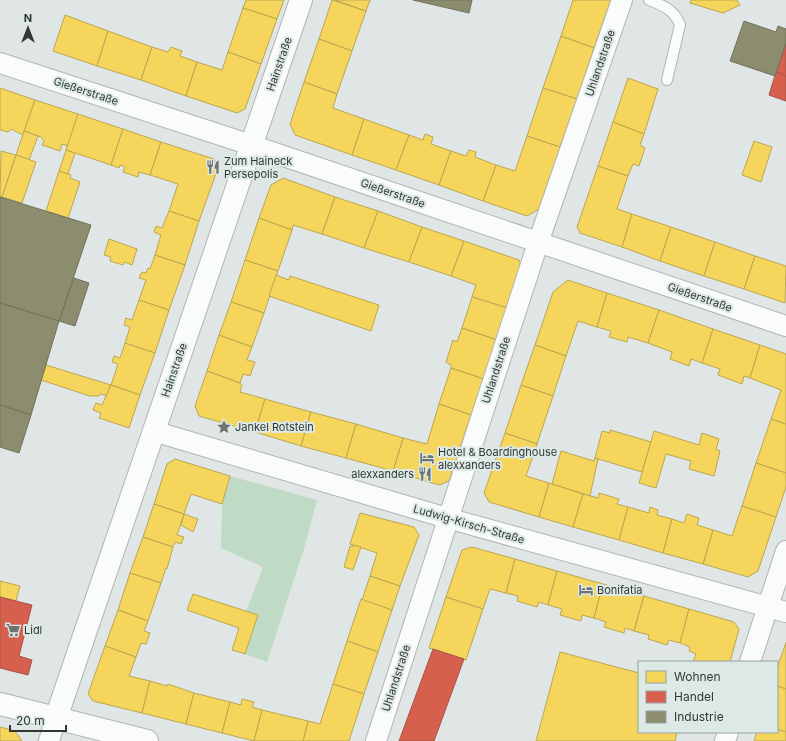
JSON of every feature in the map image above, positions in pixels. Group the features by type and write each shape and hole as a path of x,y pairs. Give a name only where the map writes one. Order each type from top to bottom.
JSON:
{"street":[{"name":"Hainstraße","path":"49,741 153,431 301,0"},
{"name":"Uhlandstraße","path":"376,741 447,518 538,243 622,0"},
{"name":"Gießerstraße","path":"0,63 251,145 786,326"},
{"name":"Ludwig-Kirsch-Straße","path":"153,431 447,518 777,610"},
{"path":"751,661 777,610 786,551"},
{"path":"0,704 147,741"}],"lane":[{"path":"649,0 664,6 677,18 680,25 667,80"}],"green space":[{"path":"230,476 317,500 304,549 267,662 245,654 258,616 246,611 263,567 221,548 222,504"}],"building: Wohnen":[{"path":"246,0 284,0 277,19 243,8"},
{"path":"332,0 366,11 352,51 319,39"},
{"path":"335,0 370,0 366,11"},
{"path":"573,0 611,0 594,48 561,36"},
{"path":"691,0 737,0 740,5 723,13 690,3"},
{"path":"243,8 277,19 261,64 228,52"},
{"path":"65,15 108,31 97,66 53,51"},
{"path":"108,31 152,47 141,80 97,66"},
{"path":"561,36 594,48 577,99 543,88"},
{"path":"319,39 352,51 337,94 304,82"},
{"path":"152,47 168,52 171,47 182,51 180,56 197,62 186,96 141,80"},
{"path":"228,52 261,64 245,109 237,113 186,96 197,62 222,70"},
{"path":"628,78 658,89 644,134 613,122"},
{"path":"304,82 337,94 333,108 364,119 352,155 295,135 290,124"},
{"path":"0,88 35,100 23,135 11,129 8,132 0,130"},
{"path":"543,88 577,99 560,147 527,136"},
{"path":"35,100 78,114 68,146 62,144 60,151 42,145 44,141 41,137 24,131"},
{"path":"78,114 123,129 111,165 66,150"},
{"path":"364,119 409,135 396,170 352,155"},
{"path":"613,122 644,134 640,145 645,148 639,166 633,164 628,176 598,166"},
{"path":"123,129 161,142 150,175 139,172 138,177 123,172 125,167 120,165 119,168 111,165"},
{"path":"24,131 38,136 29,160 16,155"},
{"path":"425,134 433,137 431,144 451,151 439,185 396,170 409,135 423,140"},
{"path":"527,136 560,147 539,209 527,216 483,201 496,165 515,171"},
{"path":"754,141 772,147 761,182 742,175"},
{"path":"161,142 214,159 218,168 199,221 169,211 178,184 150,175"},
{"path":"66,150 75,153 68,174 59,171"},
{"path":"469,150 476,152 475,157 496,165 483,201 439,185 451,151 466,156"},
{"path":"1,151 16,155 2,197 0,197"},
{"path":"16,155 36,162 22,203 2,197"},
{"path":"598,166 628,176 617,209 632,214 622,247 580,233 577,227"},
{"path":"59,171 71,175 70,178 80,182 68,218 46,211"},
{"path":"283,178 335,197 322,234 293,225 292,230 259,218 271,185"},
{"path":"335,197 378,211 364,248 322,234"},
{"path":"169,211 199,221 185,265 155,255 161,235 154,232 156,226 162,228"},
{"path":"378,211 422,227 409,262 364,248"},
{"path":"632,214 671,227 660,261 622,247"},
{"path":"259,218 292,230 278,271 245,260"},
{"path":"422,227 464,241 451,276 409,262"},
{"path":"671,227 715,242 704,276 660,261"},
{"path":"109,239 137,249 132,265 124,262 123,265 110,261 111,257 104,255"},
{"path":"464,241 519,260 522,268 508,308 472,297 476,285 451,276"},
{"path":"715,242 755,256 744,289 704,276"},
{"path":"155,255 185,265 169,310 139,300 146,280 139,278 142,272 146,273 148,268 150,269"},
{"path":"755,256 786,266 785,303 744,289"},
{"path":"245,260 278,271 264,313 231,302"},
{"path":"276,275 289,280 290,276 379,305 371,331 269,296"},
{"path":"568,280 607,293 597,327 578,321 566,356 535,345 553,292"},
{"path":"607,293 659,310 648,343 628,337 627,342 609,337 611,331 597,327"},
{"path":"472,297 508,308 497,340 462,328"},
{"path":"139,300 169,310 155,353 125,343 130,327 124,325 126,318 132,320"},
{"path":"231,302 264,313 252,347 219,335"},
{"path":"659,310 713,329 702,363 691,359 689,366 670,359 672,352 648,343"},
{"path":"462,328 497,340 484,379 451,368 451,365 446,362 453,340 457,342"},
{"path":"713,329 760,345 750,378 744,376 742,384 718,375 720,369 702,363"},
{"path":"219,335 252,347 247,360 255,362 250,376 243,374 240,383 207,371"},
{"path":"125,343 155,353 140,395 111,385 118,364 112,362 114,356 120,358"},
{"path":"535,345 566,356 553,396 521,385"},
{"path":"760,345 786,354 786,424 771,419 781,390 750,378"},
{"path":"46,365 111,385 107,396 100,394 99,396 90,396 41,380"},
{"path":"451,368 484,379 471,415 439,404"},
{"path":"207,371 240,383 242,386 240,392 265,399 255,432 199,416 195,406"},
{"path":"111,385 140,395 129,428 99,418 101,413 93,410 96,403 102,405"},
{"path":"521,385 553,396 537,444 505,433"},
{"path":"265,399 311,412 301,446 255,432"},
{"name":"Hotel & Boardinghouse alexxanders","path":"439,404 471,415 449,481 439,485 393,471 403,438 427,444"},
{"path":"311,412 356,424 346,458 301,446"},
{"path":"771,419 786,424 786,473 756,463"},
{"path":"356,424 403,438 393,471 346,458"},
{"path":"610,430 651,442 642,472 595,458 602,431 610,433"},
{"path":"654,431 699,445 702,433 719,439 716,449 720,451 714,476 689,469 691,461 666,454 656,488 639,483"},
{"path":"505,433 537,444 526,476 549,483 539,517 489,502 484,493"},
{"path":"561,451 594,461 595,458 598,459 590,496 552,484"},
{"path":"175,459 230,476 222,504 191,494 184,514 154,504 167,464"},
{"path":"756,463 786,473 786,487 776,517 742,506"},
{"path":"549,483 583,494 573,527 539,517"},
{"path":"599,493 619,499 617,504 628,507 619,540 573,527 583,494 598,498"},
{"path":"154,504 184,514 177,535 184,537 181,544 175,542 173,547 143,537"},
{"path":"742,506 776,517 758,571 748,577 703,564 713,530 732,536"},
{"path":"628,507 649,513 650,507 658,510 657,515 672,519 663,553 619,540"},
{"path":"360,513 414,527 419,535 400,586 370,576 377,553 350,544"},
{"path":"184,514 198,519 193,532 181,525"},
{"path":"687,514 699,518 697,525 713,530 703,564 663,553 672,519 684,523"},
{"path":"143,537 173,547 167,569 166,568 161,583 130,573"},
{"path":"353,545 361,547 353,570 344,567 350,546 353,547"},
{"path":"472,547 515,559 506,593 490,589 483,609 446,597 462,550"},
{"path":"515,559 557,571 548,605 539,602 537,607 517,601 518,596 506,593"},
{"path":"557,571 603,584 594,618 582,615 581,621 560,615 562,609 548,605"},
{"path":"130,573 161,583 148,621 118,610"},
{"path":"370,576 400,586 392,610 362,600"},
{"path":"0,581 20,586 16,601 0,597"},
{"path":"603,584 644,596 634,631 625,628 624,633 604,627 606,622 594,618"},
{"path":"193,594 258,615 245,654 232,650 239,628 187,610"},
{"path":"644,596 689,609 680,643 669,640 667,645 648,639 649,635 634,631"},
{"path":"446,597 483,609 466,660 429,648"},
{"path":"361,599 392,610 378,652 347,641"},
{"path":"689,609 734,622 739,629 730,661 693,661 696,654 689,651 690,647 680,643"},
{"path":"118,610 148,621 144,631 150,633 146,644 141,643 136,657 105,646"},
{"path":"347,641 378,652 364,694 333,684"},
{"path":"786,642 786,689 778,686 778,666"},
{"path":"105,646 136,657 129,676 150,681 142,713 93,701 88,694"},
{"path":"560,652 638,673 638,733 677,733 675,741 536,741"},
{"path":"150,681 167,686 168,684 194,693 186,724 142,713"},
{"path":"333,684 364,694 349,741 303,741 308,721 320,724"},
{"path":"778,686 786,689 786,732 778,729"},
{"path":"194,693 230,702 222,733 186,724"},
{"path":"242,699 254,702 252,707 262,710 254,741 222,733 230,702 241,705"},
{"path":"262,710 308,721 303,741 254,741"},
{"path":"0,727 15,731 22,741 0,741"},
{"path":"778,729 786,732 786,741 754,741 757,733 778,733"}],"building: Handel":[{"path":"786,43 786,76 776,72"},
{"path":"776,72 786,76 786,101 769,95"},
{"name":"Lidl","path":"0,597 32,605 19,656 32,660 28,675 0,668"},
{"path":"433,649 464,659 434,741 399,741"}],"building: Industrie":[{"path":"413,0 472,0 469,13"},
{"path":"744,21 776,32 778,26 786,29 786,43 775,76 730,61"},
{"path":"0,197 91,225 59,321 0,303"},
{"path":"74,278 89,283 75,326 59,321"},
{"path":"0,303 59,321 31,415 0,405"},
{"path":"0,405 31,415 19,453 0,447"}],"place":[{"name":"Zum Haineck Persepolis","path":"213,167"},
{"name":"Jankel Rotstein","path":"224,427"},
{"name":"Hotel & Boardinghouse alexxanders","path":"427,458"},
{"name":"alexxanders","path":"425,474"},
{"name":"Bonifatia","path":"586,590"},
{"name":"Lidl","path":"13,630"}]}
